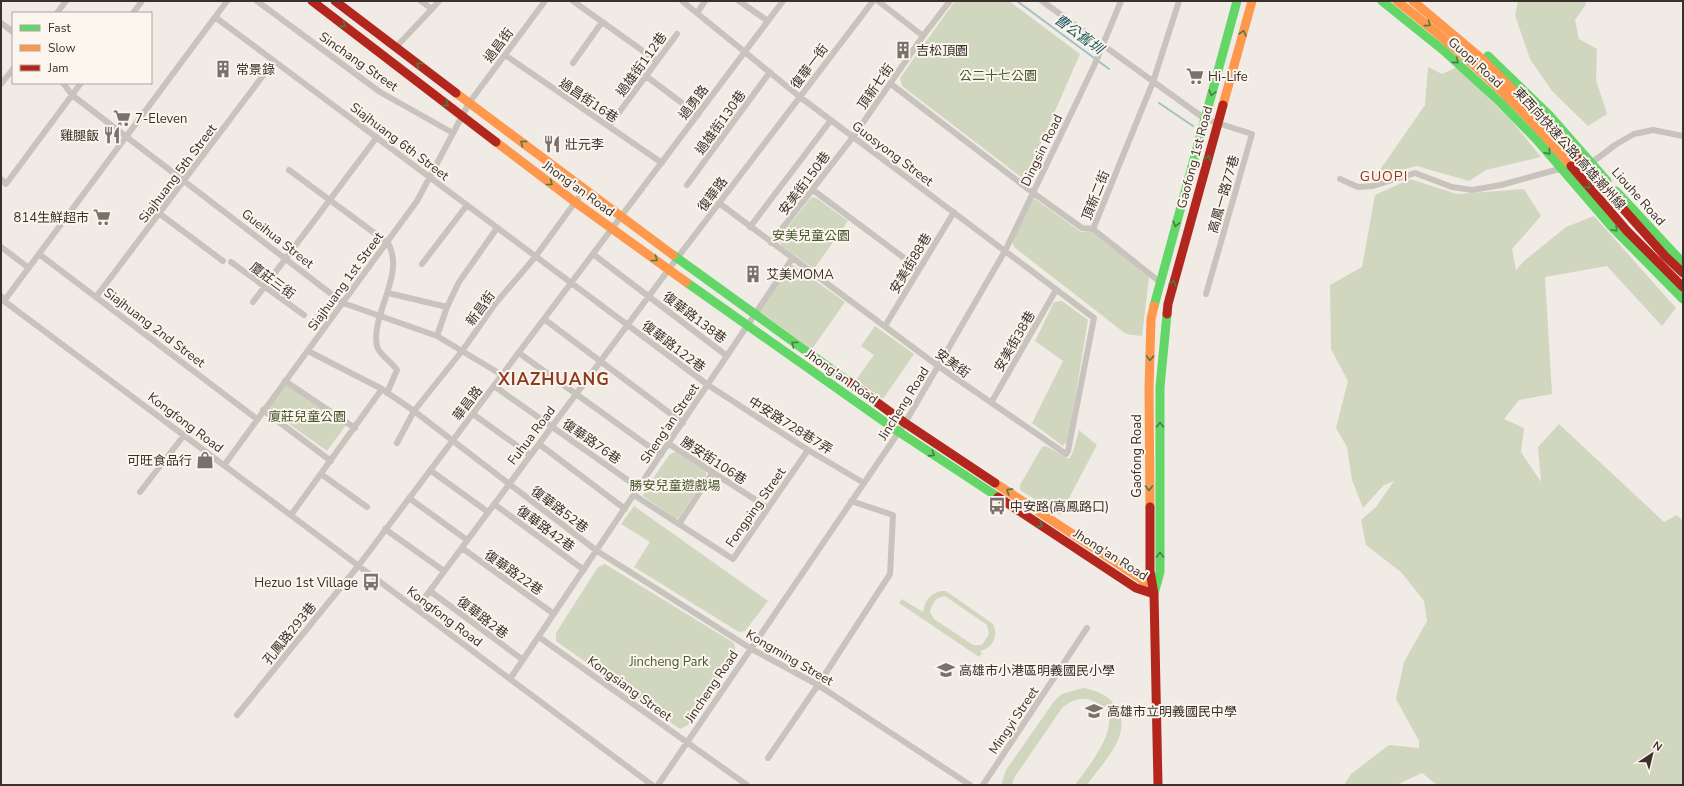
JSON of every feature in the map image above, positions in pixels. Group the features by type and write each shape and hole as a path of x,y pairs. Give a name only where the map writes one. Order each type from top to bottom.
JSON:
{"main road":[{"name":"Jhong'an Road","path":"312,1 575,202 748,326 899,432 1136,588 1154,594"},
{"name":"Jhong'an Road","path":"335,1 584,190 678,257 754,315 905,423 1142,579 1154,594"},
{"name":"Gaofong 1st Road","path":"1151,319 1237,1"},
{"name":"Gaofong 1st Road","path":"1165,321 1168,304 1252,1"},
{"name":"Guopi Road","path":"1382,1 1427,36 1478,80 1537,139 1562,168"},
{"name":"東西向快速公路 高雄潮州線","path":"1397,1 1434,29 1483,74 1537,128 1601,201 1659,264 1683,287"},
{"name":"東西向快速公路 高雄潮州線","path":"1413,1 1440,21 1491,66 1550,125 1665,256 1683,273"},
{"name":"Guopi Road","path":"1420,1 1504,70 1593,164"},
{"name":"Liouhe Road","path":"1593,164 1683,263"},
{"path":"1562,168 1588,200 1653,270 1683,299"},
{"name":"Gaofong Road","path":"1151,319 1149,388 1150,571 1154,594 1158,785"},
{"name":"Gaofong Road","path":"1154,594 1160,572 1160,387 1165,321"}],"street":[{"path":"58,12 66,1"},
{"path":"134,12 142,1"},
{"name":"Kongfong Road","path":"226,1 29,268 3,299 185,434 291,515 359,564 652,785"},
{"name":"Sinchang Street","path":"257,1 380,92 453,133"},
{"path":"421,1 432,9"},
{"path":"396,47 439,1"},
{"name":"過昌街","path":"469,103 545,1"},
{"path":"573,1 657,62"},
{"name":"Guosyong Street","path":"682,1 800,97 1094,318"},
{"path":"697,13 705,1"},
{"path":"739,1 768,22"},
{"name":"過勇路","path":"622,216 783,1"},
{"name":"復華一街","path":"763,145 873,1"},
{"path":"878,1 923,36 950,1"},
{"path":"1042,1 1205,119 1217,124"},
{"name":"Dingsin Road","path":"1005,251 1032,192 1094,66 1121,1"},
{"name":"頂新二街","path":"891,84 1032,192 1082,228 1093,229 1153,82 1179,1"},
{"name":"Siajhuang 6th Street","path":"215,17 466,205 572,282"},
{"path":"573,63 602,22"},
{"path":"1,23 12,31"},
{"name":"過雄街112巷","path":"609,126 677,34"},
{"name":"頂新七街","path":"853,137 923,36"},
{"name":"過昌街16巷","path":"505,55 662,162"},
{"name":"Siajhuang 5th Street","path":"96,297 274,61"},
{"path":"1,84 12,70"},
{"name":"過雄街130巷","path":"687,185 770,72"},
{"path":"646,76 698,115"},
{"name":"Gueihua Street","path":"64,84 72,95 343,302 437,336 502,375"},
{"path":"1,179 6,184 80,84"},
{"name":"Siajhuang 1st Street","path":"225,464 263,410 388,243 417,201 431,178 469,103"},
{"path":"750,227 831,120"},
{"name":"高鳳一路77巷","path":"1206,294 1252,134 1217,124"},
{"name":"Liouhe Road","path":"1340,180 1358,187 1373,186 1415,173 1452,187 1472,190 1501,185 1562,168 1593,164 1615,145 1634,134 1653,130 1683,136"},
{"path":"253,302 377,137"},
{"name":"安美街150巷","path":"771,243 853,137"},
{"name":"復華路","path":"678,257 763,145"},
{"path":"289,170 388,243 391,249 393,261 388,293 381,316 377,345 378,349 397,370 384,391 291,515"},
{"name":"新昌街","path":"397,443 414,411 462,351 495,304 536,256 584,190"},
{"path":"813,190 919,269"},
{"name":"安美街","path":"719,203 792,259 938,366 1066,454 1071,443 1094,318"},
{"path":"422,264 466,205"},
{"name":"安美街88巷","path":"885,326 954,212"},
{"path":"160,214 223,261"},
{"name":"華昌路","path":"359,564 622,216"},
{"name":"新昌街","path":"437,336 446,307 459,282 497,228"},
{"path":"1093,229 1160,282"},
{"path":"1,248 29,268"},
{"name":"Jincheng Road","path":"658,785 750,648 905,423 1005,251"},
{"name":"Siajhuang 2nd Street","path":"39,254 257,419"},
{"name":"復華路138巷","path":"593,254 728,356"},
{"name":"Fuhua Road","path":"417,608 678,257"},
{"name":"Sheng'an Street","path":"510,679 792,259"},
{"name":"廈莊三街","path":"230,262 304,315"},
{"name":"復華路122巷","path":"572,282 708,385"},
{"name":"安美街38巷","path":"991,403 1056,290"},
{"path":"388,293 446,307"},
{"path":"544,319 683,423"},
{"path":"308,351 384,391 414,411 452,441"},
{"path":"519,352 661,455"},
{"path":"285,381 355,428"},
{"name":"中安路728巷7弄","path":"708,385 808,450 864,483"},
{"name":"復華路76巷","path":"494,386 639,488"},
{"path":"263,410 331,461"},
{"path":"473,414 530,455"},
{"path":"140,492 185,434"},
{"name":"復華路52巷","path":"452,441 597,551"},
{"path":"539,444 625,509"},
{"name":"勝安街106巷","path":"669,444 768,508"},
{"name":"Fongping Street","path":"634,495 732,559 808,450"},
{"path":"430,470 488,512"},
{"path":"679,524 713,472"},
{"path":"321,474 367,507"},
{"path":"409,498 467,540"},
{"path":"768,758 890,574 893,515 851,501"},
{"name":"復華路42巷","path":"494,504 584,570"},
{"path":"385,530 444,571"},
{"name":"復華路22巷","path":"462,548 554,614"},
{"name":"Kongming Street","path":"597,551 750,648 818,684 970,785"},
{"name":"孔鳳路293巷","path":"237,715 359,564"},
{"name":"復華路2巷","path":"430,591 523,660"},
{"name":"Mingyi Street","path":"983,785 1087,628"},
{"name":"Kongsiang Street","path":"539,637 748,785"}],"green space":[{"name":"公二十七公園","path":"955,1 1009,1 1080,54 1027,175 1021,177 902,86 900,78"},
{"path":"1518,1 1585,1 1586,4 1575,20 1579,39 1597,49 1596,80 1607,114 1588,126 1552,91 1530,59 1515,15"},
{"path":"1428,67 1442,74 1457,67 1511,120 1541,157 1486,170 1469,181 1417,166 1375,177 1425,105"},
{"path":"1410,179 1457,194 1524,189 1541,216 1512,249 1516,270 1524,261 1566,227 1594,216 1676,308 1662,326 1607,266 1545,277 1552,394 1519,400 1504,419 1524,428 1521,452 1541,482 1538,447 1559,424 1664,522 1677,515 1683,521 1683,785 1437,785 1422,773 1396,785 1344,785 1351,774 1389,745 1419,748 1419,741 1396,699 1404,662 1427,621 1424,601 1401,572 1366,545 1361,520 1376,507 1394,481 1384,485 1363,508 1352,480 1347,447 1336,428 1348,381 1331,349 1330,285 1362,267 1375,195"},
{"name":"安美兒童公園","path":"813,197 848,221 814,269 782,246 779,241 779,238"},
{"path":"1035,199 1081,232 1093,232 1149,277 1142,336 1126,334 1014,247 1012,240 1029,201"},
{"path":"793,265 845,302 812,349 760,312 760,307 789,266"},
{"path":"1062,301 1088,320 1068,441 1063,446 1032,423 1063,361 1035,341 1054,302"},
{"path":"875,326 914,354 883,399 856,380 874,355 861,346"},
{"name":"廈莊兒童公園","path":"287,382 347,424 327,451 267,408"},
{"path":"1079,430 1097,445 1060,515 1020,490 1020,485 1042,447 1046,446 1069,459 1073,452"},
{"name":"勝安兒童遊戲場","path":"676,452 706,471 706,477 679,518 676,519 643,496 644,491 670,454"},
{"path":"634,506 768,601 745,631 739,632 634,567 650,542 621,524"},
{"name":"Jincheng Park","path":"605,564 734,643 736,653 688,725 680,729 556,641 556,633 598,567"},
{"path":"941,591 946,591 993,624 995,628 994,640 988,647 980,651 982,653 979,657 899,603 902,599 923,612 928,598","holes":["945,596 987,625 989,634 982,645 973,645 934,619 930,612 936,600"]},
{"path":"1083,688 1093,690 1110,699 1120,713 1122,722 1121,732 1114,748 1087,785 1075,785 1097,754 1104,741 1108,729 1109,717 1104,708 1093,701 1081,699 1073,701 1062,708 1014,778 1012,785 1001,785 1006,770 1055,700 1062,694"}],"waterway":[{"name":"曹公舊圳","path":"1017,1 1109,69"},
{"name":"曹公舊圳","path":"1159,103 1193,126"}],"traffic: fast":[{"path":"1154,306 1237,1"},
{"path":"1382,1 1443,50 1501,103 1537,140 1611,226 1683,299"},
{"path":"1488,56 1550,116 1607,181"},
{"path":"1616,191 1683,263"},
{"path":"673,255 849,382"},
{"path":"686,282 899,432 998,497"},
{"path":"1155,590 1160,572 1160,387 1167,314"}],"traffic: slow":[{"path":"1223,105 1252,1"},
{"path":"1397,1 1466,58 1510,99 1571,166"},
{"path":"1413,1 1482,59 1564,142"},
{"path":"456,93 673,255"},
{"path":"496,142 575,202 686,282"},
{"path":"1150,507 1149,388 1151,319 1154,306"},
{"path":"995,483 1141,579 1154,594"}],"traffic: jam":[{"path":"312,1 496,142"},
{"path":"335,1 456,93"},
{"path":"1167,314 1168,304 1223,105"},
{"path":"1564,142 1665,256 1683,273"},
{"path":"1571,166 1627,231 1683,287"},
{"path":"849,382 905,423 995,483"},
{"path":"998,497 1136,588 1154,594"},
{"path":"1150,507 1150,571 1154,594 1158,785"}],"place":[{"name":"吉松頂園","path":"903,50"},
{"name":"常景錄","path":"223,69"},
{"name":"Hi-Life","path":"1195,76"},
{"name":"7-Eleven","path":"122,118"},
{"name":"雞腿飯","path":"112,135"},
{"name":"壯元李","path":"552,144"},
{"name":"814生鮮超市","path":"102,217"},
{"name":"艾美MOMA","path":"753,274"},
{"name":"可旺食品行","path":"205,460"},
{"name":"中安路(高鳳路口)","path":"997,506"},
{"name":"Hezuo 1st Village","path":"371,582"},
{"name":"高雄市小港區明義國民小學","path":"946,670"},
{"name":"高雄市立明義國民中學","path":"1094,711"}],"district":[{"name":"GUOPI","path":"1384,176"},
{"name":"XIAZHUANG","path":"554,379"}]}
